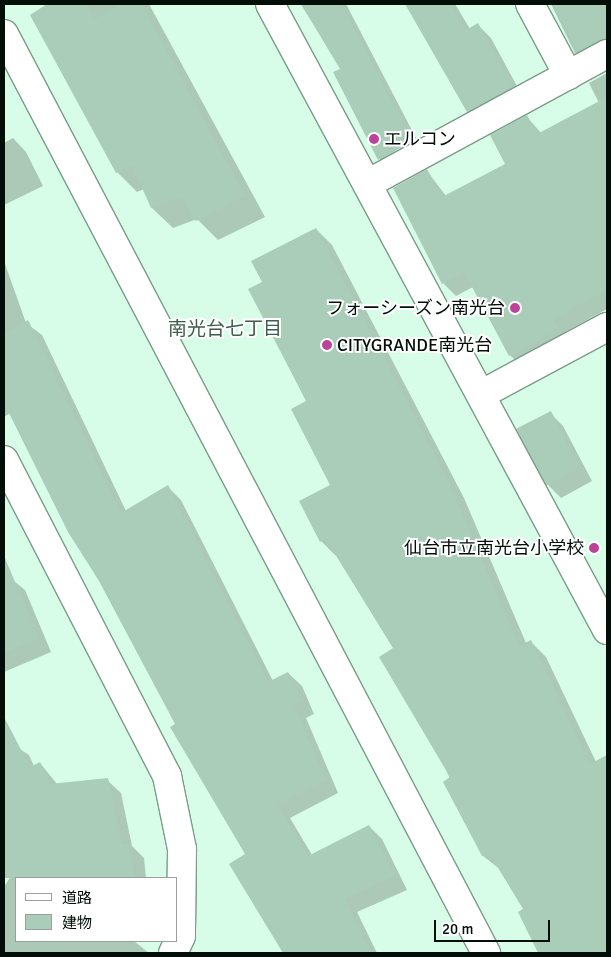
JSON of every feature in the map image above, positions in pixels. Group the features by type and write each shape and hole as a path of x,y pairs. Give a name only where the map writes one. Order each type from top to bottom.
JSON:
{"street":[{"path":"270,4 369,183 607,630"},
{"path":"530,4 568,75"},
{"path":"4,34 486,953"},
{"path":"369,183 607,54"},
{"path":"482,394 607,327"},
{"path":"4,460 167,776 182,849 181,936 173,953"}],"building":[{"path":"47,4 87,4 94,20 119,4 141,4 245,196 196,221 180,197 151,208 132,165 116,173 30,15"},
{"path":"301,4 341,4 413,141 378,160 333,72 340,69"},
{"path":"405,4 451,4 466,30 478,23 512,87 467,112"},
{"path":"553,4 607,4 607,38 578,52"},
{"path":"607,97 607,290 553,319 559,330 509,356 464,272 442,284 393,188 427,169 442,197 505,164 490,135 527,115 537,134"},
{"path":"316,228 448,481 519,646 531,640 590,764 607,755 607,953 538,953 518,912 523,909 489,853 482,856 443,782 450,777 379,657 393,648 326,539 320,542 299,501 330,485 291,409 306,401 248,289 262,282 251,261"},
{"path":"28,320 121,513 168,485 268,682 288,672 302,701 294,705 326,780 277,804 308,856 369,825 395,876 345,899 371,953 283,953 229,864 245,854 170,727 175,724 99,581 68,532 4,403 4,334"},
{"path":"551,411 580,468 545,486 516,429"},
{"path":"4,556 39,638 4,653"},
{"path":"4,717 30,767 40,762 50,784 108,778 122,844 131,844 134,877 4,878"}],"place":[{"name":"エルコン","path":"374,139"},
{"name":"フォーシーズン南光台","path":"515,308"},
{"name":"CITYGRANDE南光台","path":"327,345"},
{"name":"仙台市立南光台小学校","path":"594,548"}],"district":[{"name":"南光台七丁目","path":"225,330"}]}
